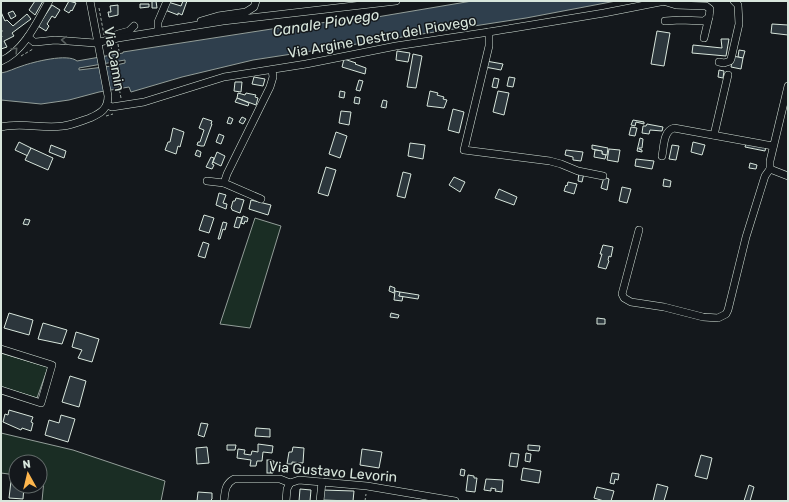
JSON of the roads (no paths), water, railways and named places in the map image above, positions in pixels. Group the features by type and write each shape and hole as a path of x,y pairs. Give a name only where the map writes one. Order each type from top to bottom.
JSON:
{"street":[{"path":"1,61 15,52 28,37 49,1"},
{"name":"Via Camin","path":"1,127 22,124 62,126 80,122 100,113 107,105 108,96 100,42 90,1"},
{"path":"158,31 158,22 167,1"},
{"path":"180,28 218,16 246,12 254,7 256,1"},
{"path":"28,37 34,42 55,40 100,42 158,31 266,16 396,1"},
{"path":"664,1 676,5 706,6 710,9 704,38"},
{"name":"Via Argine Destro del Piovego","path":"107,105 112,107 131,105 212,80 306,64 396,46 604,13 664,1"},
{"path":"719,62 724,63 730,61 731,58 738,24 738,5 734,1"},
{"path":"665,21 704,21 709,17"},
{"path":"100,42 105,37 129,31 134,26"},
{"path":"488,32 488,46 464,150 550,161 578,171 603,176"},
{"path":"224,183 270,87 273,77 272,70"},
{"path":"714,136 728,75"},
{"path":"639,230 622,294 624,298 631,302 664,307 712,319 723,316 728,310 746,237 765,176 770,169 773,146 788,86"},
{"path":"662,156 666,134 671,129 677,128 773,146"},
{"path":"770,169 788,176"},
{"path":"207,181 224,183 261,199"},
{"path":"1,349 52,365 41,403 1,390"},
{"name":"Via Gustavo Levorin","path":"224,501 227,485 230,481 280,478 290,483 299,480 367,486 455,501"},
{"path":"320,501 322,482"},
{"path":"286,501 287,489 290,483"},
{"path":"405,501 406,493"}],"water":[{"name":"Canale Piovego","path":"472,1 616,1 526,18 253,60 182,77 131,92 129,87 99,92 69,100 41,104 1,100 1,73 27,64 59,58 73,59 77,61 123,52 291,26 377,17","holes":["125,60 125,63 112,66 79,70 79,68"]}]}
